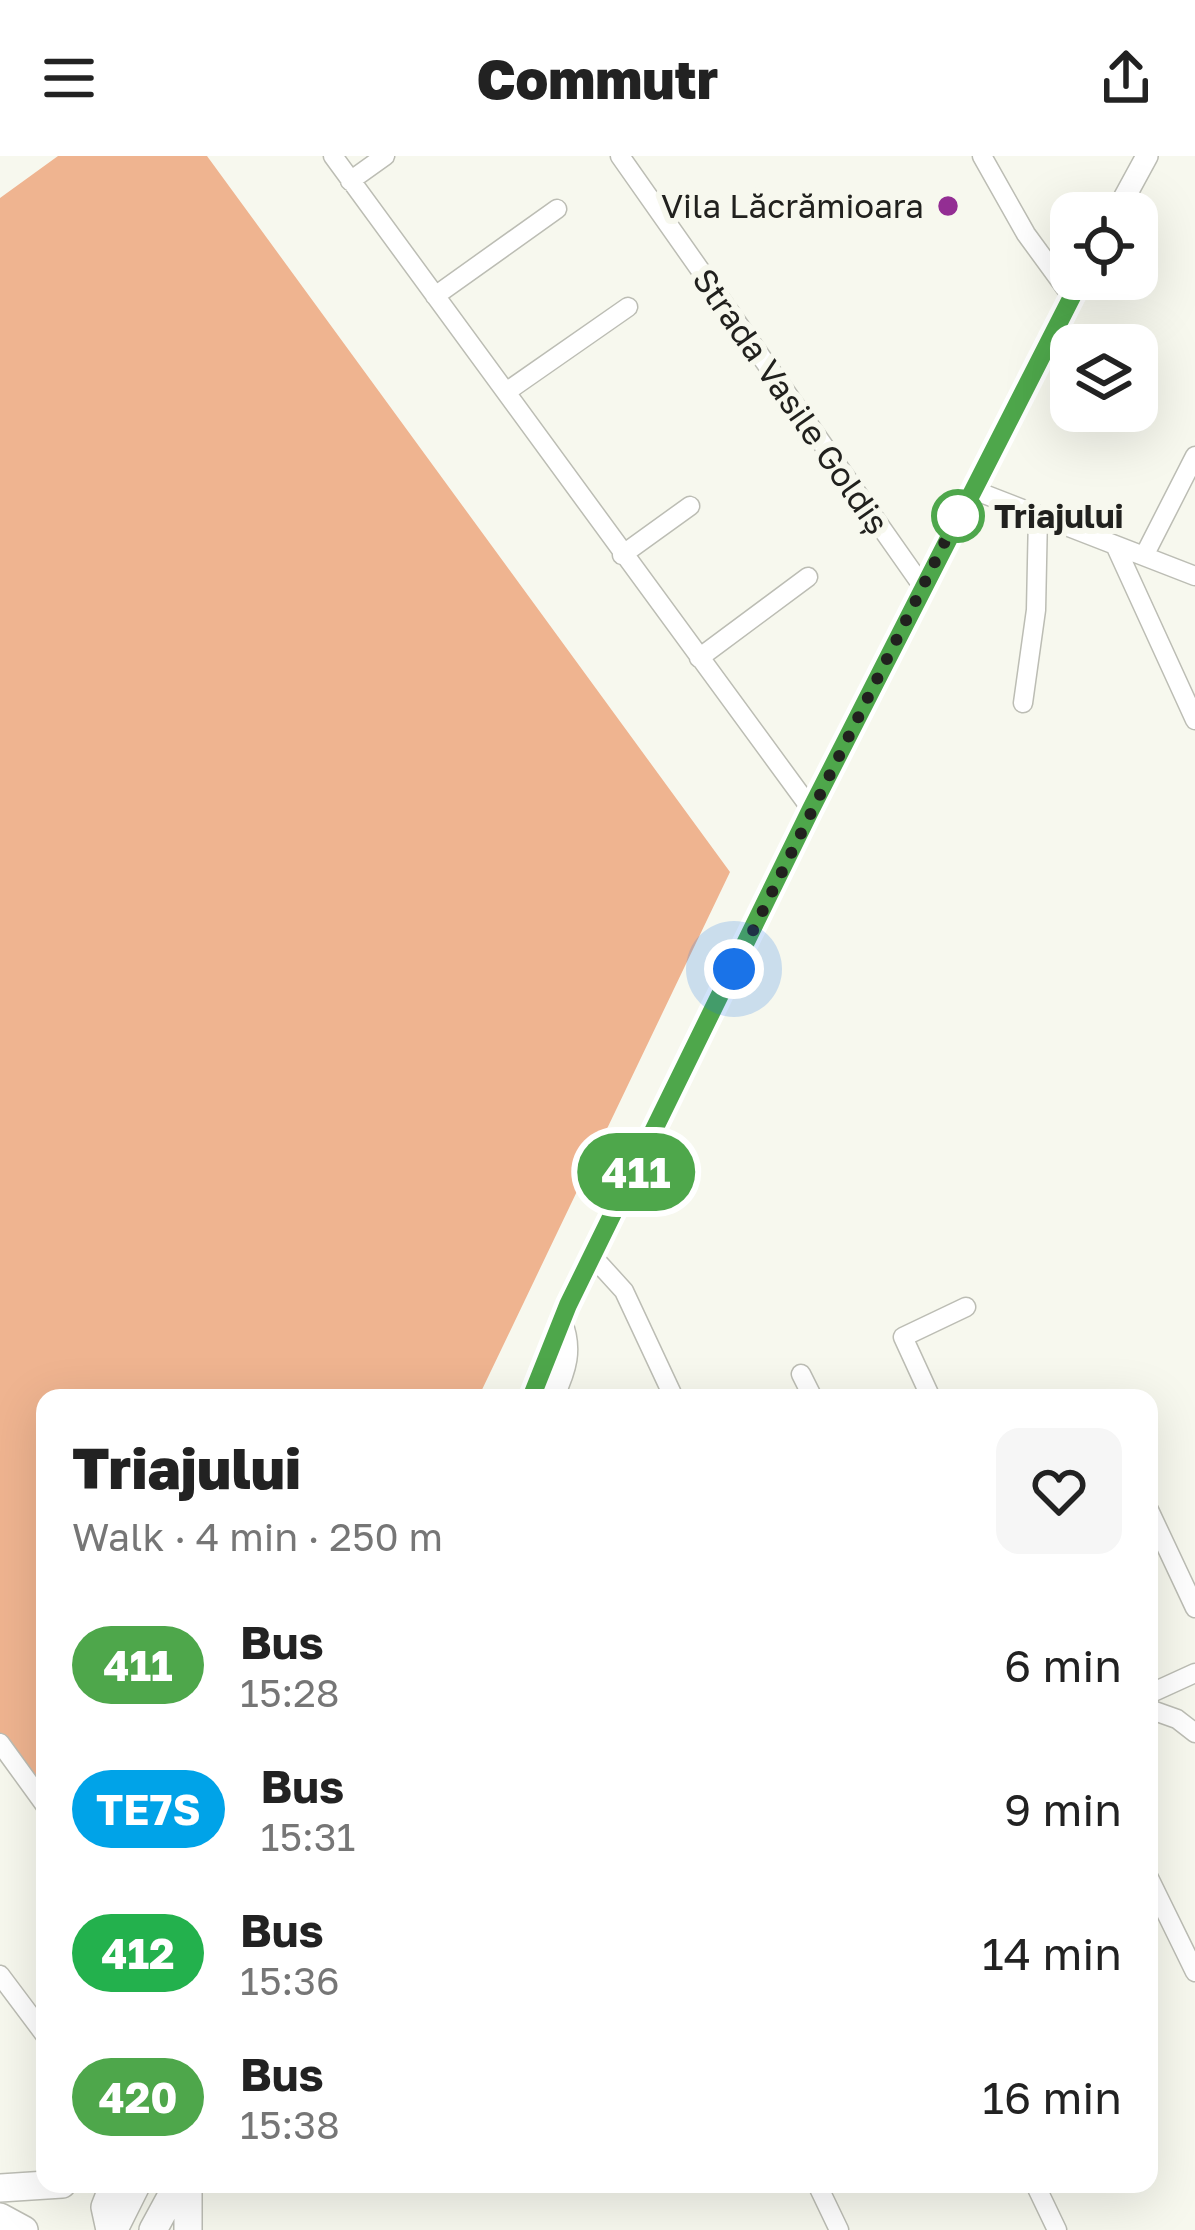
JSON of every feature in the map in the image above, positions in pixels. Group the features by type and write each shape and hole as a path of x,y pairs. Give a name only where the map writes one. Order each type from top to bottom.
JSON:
{"highway":[{"path":"0,2188 36,2186"},
{"path":"113,2230 105,2207 124,2193"},
{"path":"153,2230 173,2193"},
{"path":"188,2193 188,2230"},
{"path":"0,2217 24,2230"}],"main road":[{"path":"1127,192 1147,156"},
{"path":"535,1389 562,1320 811,809 1071,300"}],"street":[{"path":"332,156 811,809"},
{"path":"350,181 385,156"},
{"name":"Strada Vasile Goldiș","path":"620,156 923,586"},
{"path":"982,156 1026,234 1050,259"},
{"path":"435,296 556,209"},
{"path":"506,392 628,307"},
{"path":"1144,556 1195,456"},
{"path":"971,489 1195,576"},
{"path":"622,555 690,506"},
{"path":"1023,703 1036,610 1038,515"},
{"path":"1115,545 1195,720"},
{"path":"699,658 808,578"},
{"path":"594,1258 624,1291 670,1389"},
{"path":"924,1389 903,1337 966,1307"},
{"path":"558,1389 571,1340 562,1320"},
{"path":"801,1374 808,1389"},
{"path":"1158,1529 1195,1608"},
{"path":"1158,1690 1195,1672"},
{"path":"1158,1712 1178,1718 1195,1733"},
{"path":"0,1744 36,1793"},
{"path":"1158,1896 1195,1972"},
{"path":"0,1975 36,2023"},
{"path":"821,2193 838,2230"},
{"path":"1039,2193 1057,2230"}],"shaded area":[{"path":"58,156 207,156 730,872 482,1389 36,1389 36,1801 0,1750 0,198"}],"bus line":[{"name":"411","path":"535,1389 568,1305 811,809 1070,300"}],"place":[{"name":"Vila Lăcrămioara","path":"948,206"},
{"name":"Triajului","path":"958,516"}],"route":[{"path":"734,969 960,511 958,516"}]}
